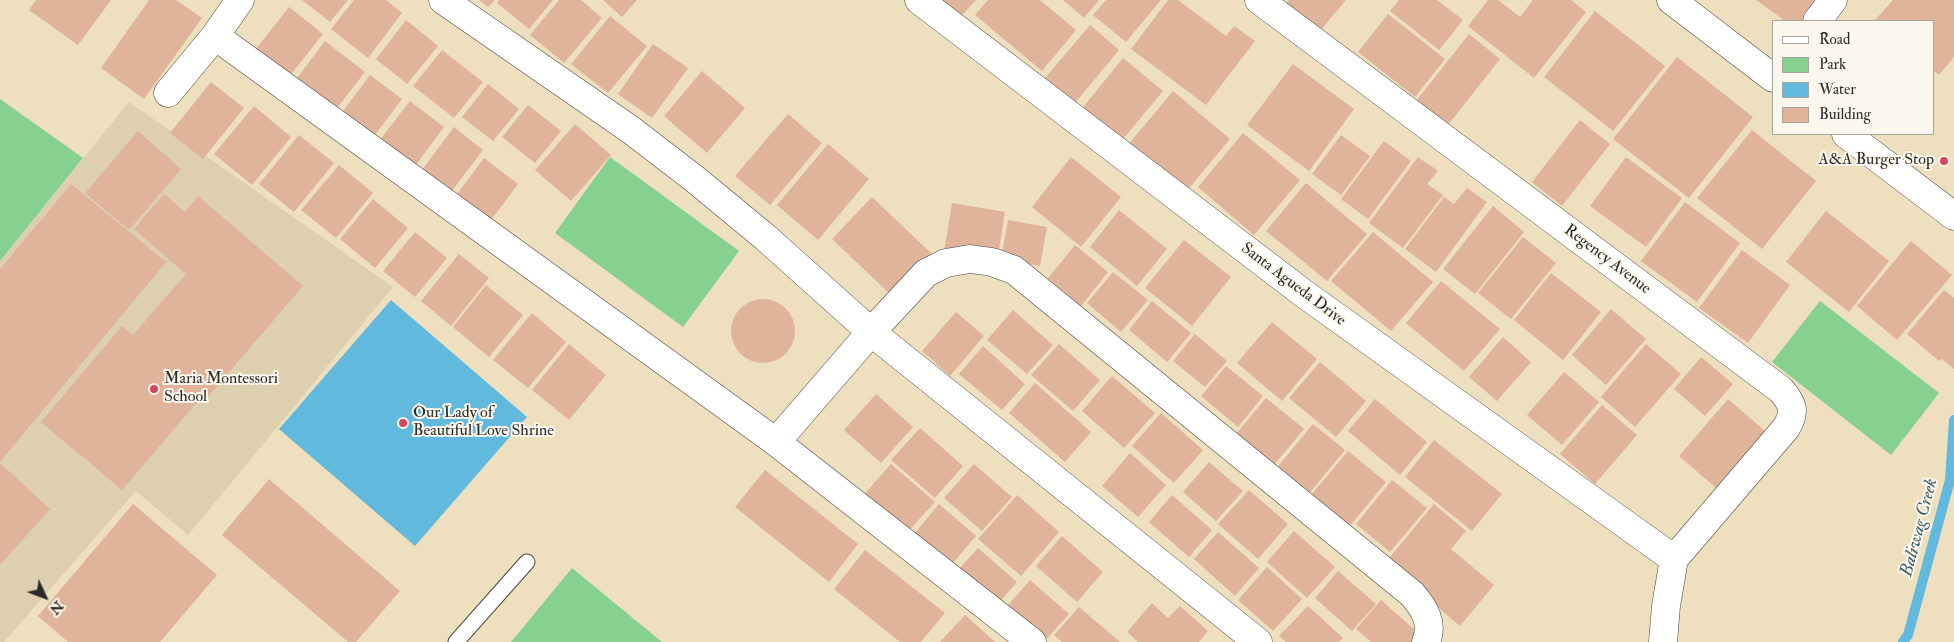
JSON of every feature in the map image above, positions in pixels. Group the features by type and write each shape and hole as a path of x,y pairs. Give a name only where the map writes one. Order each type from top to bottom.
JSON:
{"street":[{"path":"168,93 216,36 240,0"},
{"path":"443,0 631,130 696,180 765,237 871,332 1258,642"},
{"name":"Santa Agueda Drive","path":"919,0 1303,293 1674,559"},
{"name":"Regency Avenue","path":"1259,0 1765,378 1789,399 1794,409 1792,419 1786,428 1674,559"},
{"path":"1670,0 1772,77"},
{"path":"1818,20 1833,0"},
{"path":"216,36 776,442 1032,642"},
{"path":"1847,135 1954,216"},
{"path":"776,442 871,332 926,273 946,264 970,259 992,262 1014,270 1412,594 1423,608 1429,622 1426,642"},
{"path":"1663,642 1666,606 1674,559"}],"lane":[{"path":"456,642 527,562"}],"shaded area":[{"name":"Maria Montessori School","path":"129,102 393,287 188,535 136,491 4,642 0,642 0,261"}],"green space":[{"path":"0,99 83,158 0,261"},
{"path":"610,157 739,251 683,327 555,233"},
{"path":"1820,301 1939,393 1891,455 1772,362"},
{"path":"572,568 662,642 511,642"}],"water":[{"name":"Our Lady of Beautiful Love Shrine","path":"391,300 527,417 415,546 279,429"}],"building":[{"path":"36,0 111,0 78,45 29,10"},
{"path":"149,0 176,0 202,18 144,99 101,68"},
{"path":"302,0 348,0 330,22"},
{"path":"354,0 386,0 402,13 368,58 331,29"},
{"path":"479,0 495,0 488,7"},
{"path":"499,0 553,0 529,29 497,3"},
{"path":"559,0 581,0 602,18 564,63 530,35"},
{"path":"603,0 637,0 622,17"},
{"path":"929,0 976,0 954,24"},
{"path":"988,0 1040,0 1076,30 1042,71 975,15"},
{"path":"1063,0 1099,0 1084,18"},
{"path":"1106,0 1161,0 1126,42 1093,15"},
{"path":"1168,0 1178,0 1226,36 1234,26 1255,41 1206,105 1131,49"},
{"path":"1289,0 1346,0 1315,37 1281,10"},
{"path":"1399,0 1437,0 1463,20 1439,50 1390,11"},
{"path":"1488,0 1498,0 1520,17 1533,0 1571,0 1586,12 1534,78 1468,26"},
{"path":"1756,0 1818,0 1804,20 1784,20"},
{"path":"1893,0 1954,0 1954,57 1939,75 1934,71 1934,20 1875,20"},
{"path":"289,7 323,34 289,77 255,50"},
{"path":"1595,11 1665,66 1613,131 1544,77"},
{"path":"1388,14 1445,59 1415,97 1358,52"},
{"path":"610,16 647,46 608,93 571,64"},
{"path":"406,20 438,46 407,84 376,59"},
{"path":"1090,25 1119,50 1075,103 1045,78"},
{"path":"1469,34 1500,59 1448,125 1417,100"},
{"path":"325,41 365,72 331,116 291,86"},
{"path":"653,44 688,68 652,118 618,94"},
{"path":"442,50 483,82 454,118 413,86"},
{"path":"1677,57 1753,117 1689,198 1613,139"},
{"path":"1123,58 1163,91 1119,144 1080,111"},
{"path":"1293,64 1354,109 1309,171 1247,125"},
{"path":"702,71 745,108 707,153 664,116"},
{"path":"370,75 402,99 369,143 337,119"},
{"path":"211,82 244,108 203,159 170,133"},
{"path":"488,84 519,109 493,141 462,117"},
{"path":"1173,91 1230,139 1185,193 1127,146"},
{"path":"410,101 444,127 410,173 375,146"},
{"path":"528,105 561,131 535,163 502,137"},
{"path":"254,106 291,137 252,185 214,154"},
{"path":"788,114 822,143 770,205 735,176"},
{"path":"1580,120 1610,144 1562,206 1532,182"},
{"path":"575,124 611,155 571,201 535,170"},
{"path":"454,127 483,150 445,200 416,178"},
{"path":"1752,130 1816,181 1762,249 1697,198"},
{"path":"138,131 181,169 129,230 85,193"},
{"path":"1243,133 1300,180 1254,235 1198,187"},
{"path":"299,135 334,163 294,212 259,184"},
{"path":"1341,135 1370,156 1341,195 1312,174"},
{"path":"1384,141 1411,161 1368,219 1341,199"},
{"path":"828,144 869,179 818,240 777,205"},
{"path":"1071,157 1121,197 1081,247 1032,207"},
{"path":"1418,157 1438,171 1427,184 1443,195 1403,248 1369,223"},
{"path":"1626,157 1682,198 1646,247 1590,206"},
{"path":"484,158 518,184 486,227 451,202"},
{"path":"339,165 373,193 336,238 301,210"},
{"path":"1306,183 1367,234 1327,281 1266,231"},
{"path":"71,184 166,262 0,462 0,269"},
{"path":"1467,188 1487,202 1436,272 1405,249 1444,197 1454,204"},
{"path":"164,194 185,212 198,196 303,286 207,398 203,395 122,490 41,422 122,326 133,335 186,274 134,229"},
{"path":"872,197 932,254 892,296 832,239"},
{"path":"373,199 408,228 375,268 340,239"},
{"path":"1685,202 1740,243 1697,302 1641,261"},
{"path":"952,203 1005,212 997,262 944,252"},
{"path":"1493,206 1524,232 1475,294 1443,269"},
{"path":"1119,210 1167,249 1137,286 1090,247"},
{"path":"1826,211 1889,261 1849,312 1786,262"},
{"path":"1008,220 1047,227 1040,266 1001,259"},
{"path":"415,232 447,258 415,297 383,271"},
{"path":"1373,232 1433,282 1391,331 1331,281"},
{"path":"1523,237 1556,263 1511,319 1478,293"},
{"path":"1184,240 1231,277 1192,326 1145,288"},
{"path":"1911,241 1952,275 1897,340 1857,306"},
{"path":"1075,245 1108,272 1081,306 1048,278"},
{"path":"1742,250 1790,285 1748,343 1699,308"},
{"path":"459,254 489,278 451,326 421,301"},
{"path":"1113,272 1148,300 1121,332 1087,303"},
{"path":"1551,273 1601,312 1563,360 1514,320"},
{"path":"1441,281 1500,329 1464,371 1406,323"},
{"path":"486,285 523,315 489,357 453,327"},
{"path":"1944,290 1954,298 1954,369 1942,359 1939,361 1907,334"},
{"path":"763,299 775,301 786,308 793,319 795,331 793,343 786,354 775,361 763,363 751,361 740,354 733,343 731,331 733,319 740,308 751,301"},
{"path":"1152,301 1191,333 1167,362 1129,330"},
{"path":"1611,309 1646,339 1606,385 1572,355"},
{"path":"1013,310 1053,345 1027,374 987,340"},
{"path":"956,312 984,336 950,376 922,351"},
{"path":"532,313 566,342 528,388 493,360"},
{"path":"1272,322 1317,359 1282,401 1237,363"},
{"path":"1195,334 1227,361 1205,387 1173,361"},
{"path":"1503,337 1531,362 1497,401 1469,377"},
{"path":"569,344 606,375 569,420 532,390"},
{"path":"1059,344 1100,380 1073,411 1031,375"},
{"path":"1646,344 1681,374 1635,427 1601,397"},
{"path":"983,346 1025,384 1002,410 959,374"},
{"path":"1701,357 1733,384 1705,416 1674,389"},
{"path":"1320,362 1366,401 1336,437 1289,398"},
{"path":"1226,366 1263,396 1238,427 1201,396"},
{"path":"1564,372 1599,402 1562,445 1527,415"},
{"path":"1112,376 1155,413 1124,448 1082,411"},
{"path":"1035,383 1091,432 1065,462 1009,413"},
{"path":"876,394 913,427 881,463 844,430"},
{"path":"1266,398 1304,429 1274,465 1236,434"},
{"path":"1375,399 1427,442 1400,475 1348,431"},
{"path":"1728,399 1771,436 1722,493 1679,456"},
{"path":"1602,405 1637,435 1595,484 1560,454"},
{"path":"1161,413 1203,450 1174,483 1132,446"},
{"path":"1313,424 1345,450 1307,496 1275,470"},
{"path":"920,428 963,466 935,498 891,460"},
{"path":"1434,440 1502,494 1472,531 1405,477"},
{"path":"1348,451 1386,482 1350,526 1312,494"},
{"path":"1130,453 1166,485 1138,517 1102,486"},
{"path":"1209,462 1243,491 1216,521 1183,492"},
{"path":"0,463 50,509 0,565"},
{"path":"891,464 935,502 902,538 860,499"},
{"path":"974,464 1012,497 982,531 944,498"},
{"path":"765,470 858,544 829,582 735,507"},
{"path":"269,479 400,591 356,642 348,642 222,535"},
{"path":"1392,480 1427,508 1390,552 1356,524"},
{"path":"1249,490 1288,524 1258,559 1218,524"},
{"path":"1017,495 1059,532 1021,576 978,539"},
{"path":"1172,495 1212,530 1189,557 1149,522"},
{"path":"133,504 217,575 160,642 68,642 38,616"},
{"path":"939,504 976,536 945,572 909,540"},
{"path":"1434,504 1466,531 1451,549 1494,585 1460,626 1385,563"},
{"path":"1294,531 1335,567 1307,598 1267,562"},
{"path":"1218,532 1259,568 1235,596 1194,559"},
{"path":"1062,536 1103,572 1077,602 1036,566"},
{"path":"978,548 1017,582 999,603 959,569"},
{"path":"865,550 945,613 921,642 900,642 834,589"},
{"path":"1267,567 1302,599 1273,631 1238,600"},
{"path":"1338,571 1376,604 1352,631 1315,598"},
{"path":"1030,580 1069,614 1044,642 1001,613"},
{"path":"1381,600 1426,640 1424,642 1371,642 1356,629"},
{"path":"1152,603 1168,618 1180,606 1208,631 1199,642 1138,642 1127,632"},
{"path":"1308,606 1343,638 1339,642 1286,642 1279,636"},
{"path":"1079,607 1120,642 1062,642 1054,635"},
{"path":"965,615 995,642 940,642"}],"waterway":[{"name":"Baliwag Creek","path":"1903,642 1908,635 1950,480 1954,420"}],"place":[{"name":"A&A Burger Stop","path":"1944,161"},
{"name":"Maria Montessori School","path":"154,389"},
{"name":"Our Lady of Beautiful Love Shrine","path":"403,423"}]}
